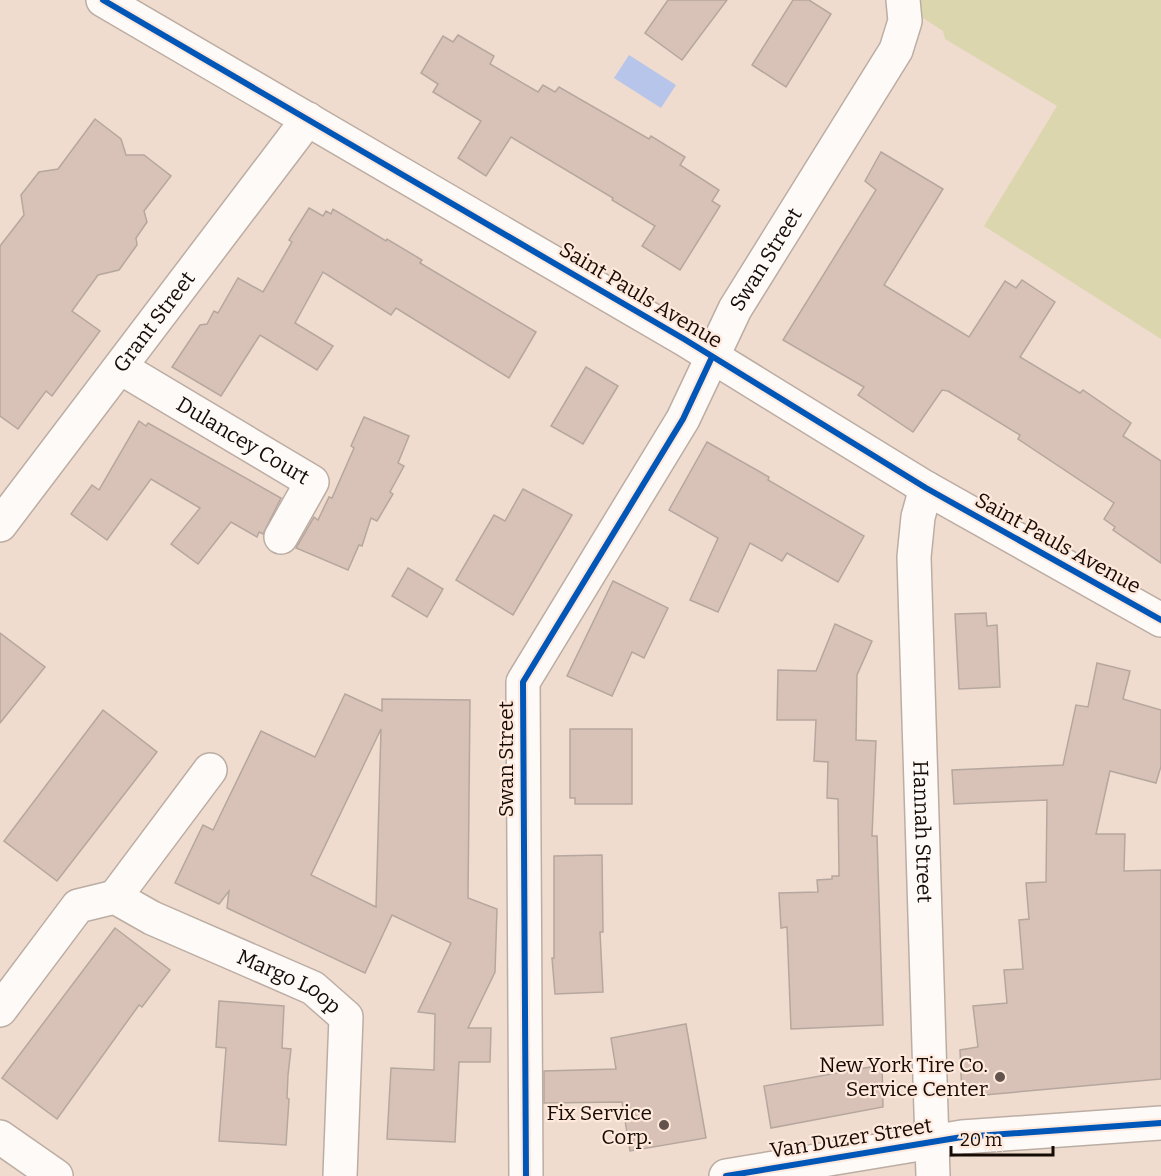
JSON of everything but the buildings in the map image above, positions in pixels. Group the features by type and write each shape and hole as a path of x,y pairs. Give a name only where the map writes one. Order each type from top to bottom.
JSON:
{"street":[{"name":"Saint Pauls Avenue","path":"103,0 712,357 926,488 1161,620"},
{"name":"Swan Street","path":"525,1176 523,682 683,419 735,309 896,50 905,21 903,0"},
{"name":"Grant Street","path":"0,525 308,119"},
{"name":"Dulancey Court","path":"121,368 312,482 281,537"},
{"name":"Hannah Street","path":"926,488 916,525 914,557 933,1176"},
{"path":"0,1010 78,906 116,897 210,770"},
{"name":"Margo Loop","path":"116,897 152,918 313,988 346,1017 340,1176"},
{"name":"Van Duzer Street","path":"726,1176 931,1142 1161,1123"},
{"path":"0,1137 56,1176 63,1176"}],"shaded area":[{"path":"919,0 1161,0 1161,339 984,226 1057,106 945,39 943,31 923,18"}],"water":[{"path":"629,55 676,85 661,108 614,78"}],"cycle path":[{"path":"103,0 684,339 926,488 1161,620"},
{"path":"526,1176 523,682 683,419 712,357"},
{"path":"726,1176 962,1137 1161,1123"}],"place":[{"name":"New York Tire Co. Service Center","path":"1000,1077"},
{"name":"Fix Service Corp.","path":"664,1125"}]}
